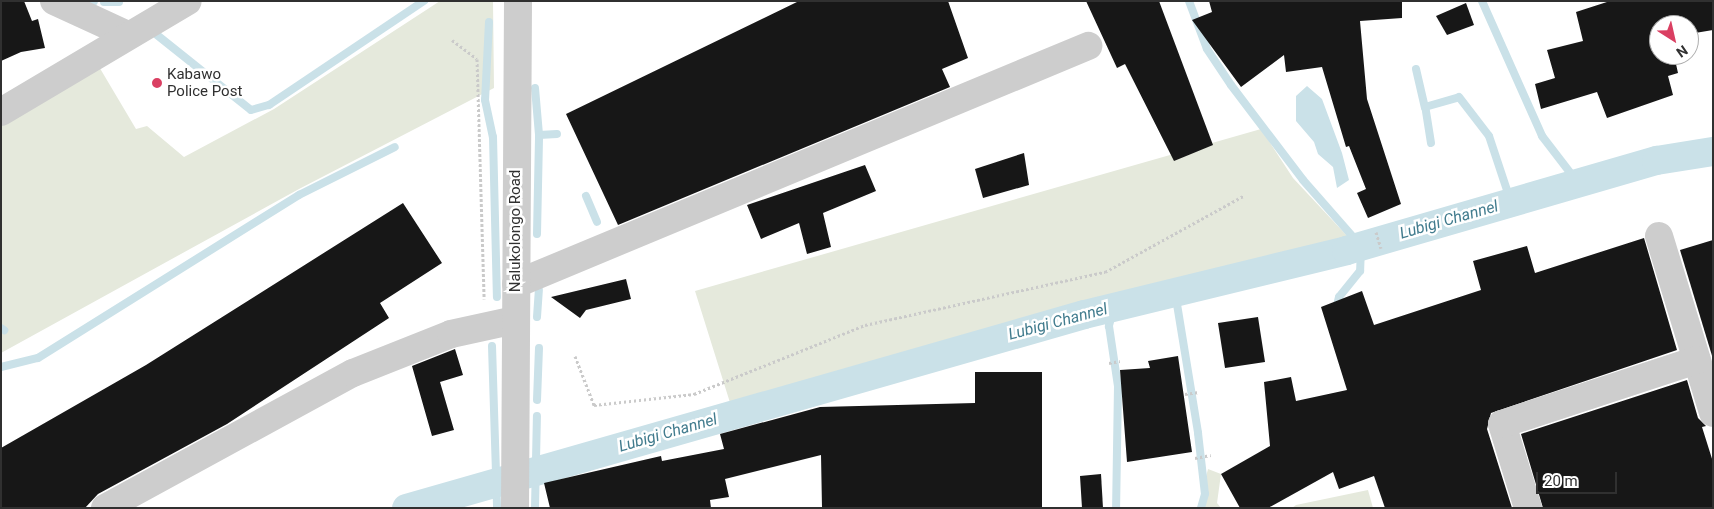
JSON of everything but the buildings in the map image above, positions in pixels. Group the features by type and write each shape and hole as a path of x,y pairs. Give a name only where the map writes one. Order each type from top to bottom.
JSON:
{"street":[{"path":"54,1 128,35"},
{"path":"1,112 188,1"},
{"name":"Nalukolongo Road","path":"514,485 518,1"},
{"path":"516,284 1088,46"},
{"path":"1659,236 1713,413"},
{"path":"105,508 353,373 451,334 515,320"},
{"path":"1528,508 1502,424 1697,360"}],"path":[{"path":"452,40 476,58 485,327"},
{"path":"575,356 594,405 694,394 865,326 1105,272 1242,196"},
{"path":"1376,232 1381,248"},
{"path":"1109,362 1120,360"},
{"path":"1185,394 1199,392"},
{"path":"1195,458 1211,454"}],"shaded area":[{"path":"440,1 493,1 494,88 299,189 1,353 1,120 98,65 136,129 147,126 184,157 274,109"},
{"path":"1261,129 1293,178 1349,238 1159,285 732,409 695,291"},
{"path":"1208,469 1221,474 1217,503 1221,508 1198,508"},
{"path":"1368,490 1373,508 1292,508 1296,505"}],"water":[{"path":"1307,86 1322,99 1342,153 1349,180 1337,188 1333,167 1318,154 1314,142 1296,121 1296,96"}],"waterway":[{"path":"157,35 251,110 269,105 424,1"},
{"path":"1189,1 1207,49 1231,85 1303,180 1361,246 1360,271 1339,297 1336,309"},
{"path":"1482,1 1542,136 1578,183"},
{"path":"104,2 119,2"},
{"path":"489,22 485,100 493,137 497,297"},
{"path":"1416,69 1425,107"},
{"path":"535,88 539,135"},
{"path":"1431,143 1425,107 1459,97 1489,136 1511,202"},
{"path":"537,234 539,135 557,134"},
{"path":"1,367 38,358 299,195 395,147"},
{"name":"Lubigi Channel","path":"406,508 1084,314 1346,250 1656,160 1713,151"},
{"path":"586,196 597,222"},
{"path":"537,317 539,290"},
{"path":"1175,292 1198,433 1205,494 1201,508"},
{"path":"1114,307 1109,326 1118,386 1116,508"},
{"path":"492,346 497,508"},
{"path":"537,400 539,348"},
{"path":"535,508 537,416"}],"place":[{"name":"Kabawo Police Post","path":"157,83"}]}
